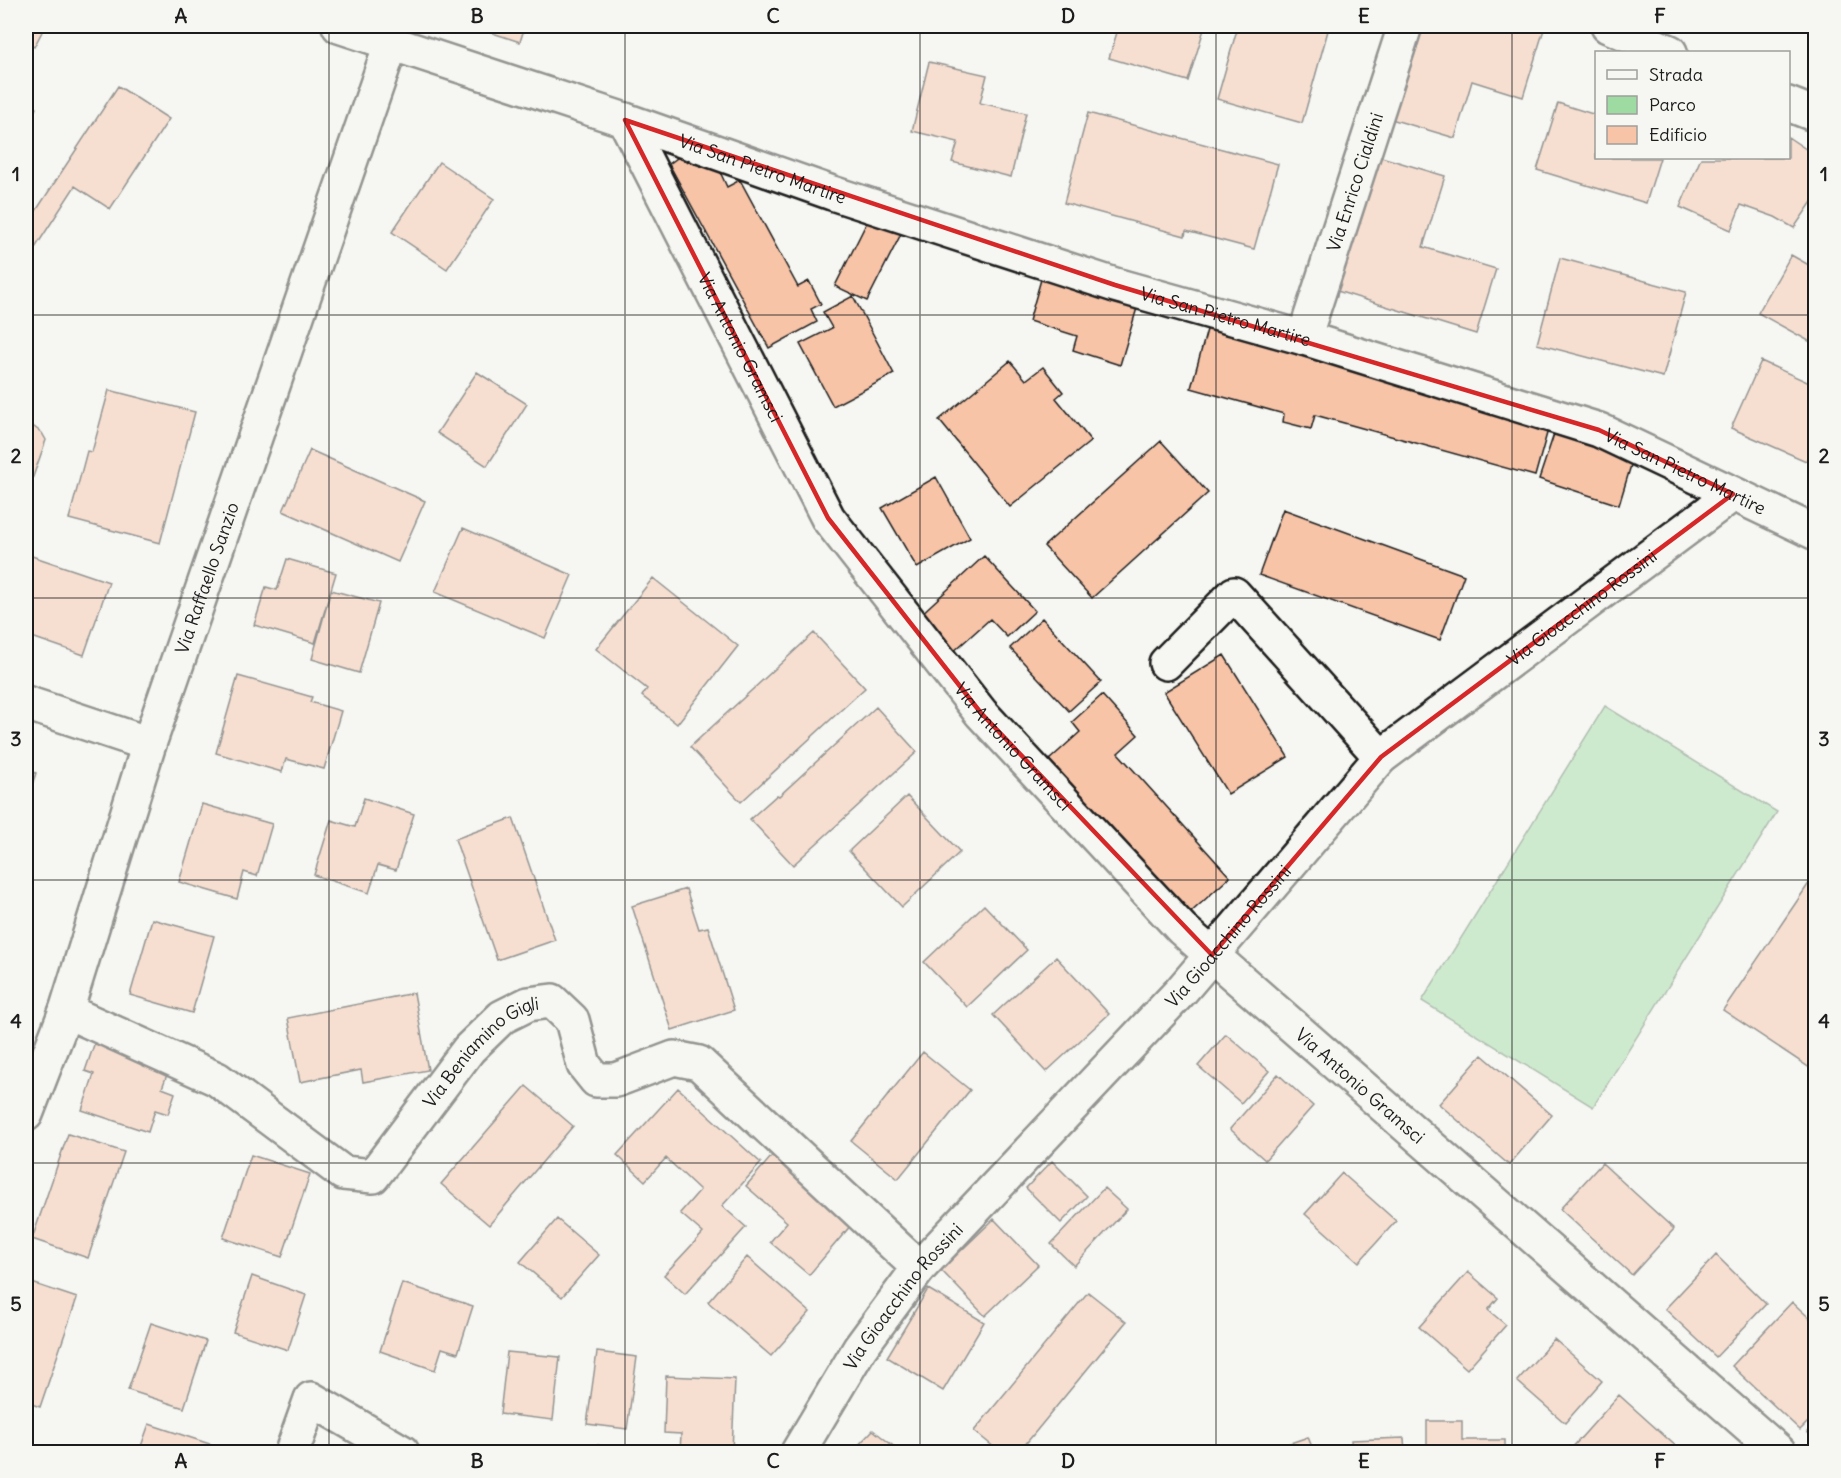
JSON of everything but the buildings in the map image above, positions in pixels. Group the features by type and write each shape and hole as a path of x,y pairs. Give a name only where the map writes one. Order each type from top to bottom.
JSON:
{"street":[{"path":"339,26 625,120"},
{"name":"Via Enrico Cialdini","path":"1304,338 1405,26"},
{"path":"1608,26 1668,51"},
{"name":"Via Raffaello Sanzio","path":"26,1114 66,1011 149,744 391,44"},
{"path":"1790,105 1815,116"},
{"name":"Via San Pietro Martire","path":"625,120 832,193 1115,285 1304,338 1599,430 1815,533"},
{"name":"Via Antonio Gramsci","path":"625,120 828,518 981,713 1182,929 1779,1452"},
{"name":"Via Gioacchino Rossini","path":"798,1452 860,1348 919,1268 1181,991 1381,758 1732,494"},
{"path":"1166,663 1234,594 1381,758"},
{"path":"26,703 149,744"},
{"name":"Via Beniamino Gigli","path":"66,1011 217,1079 343,1173 373,1176 469,1048 502,1017 528,1004 552,1001 572,1020 584,1065 596,1080 616,1080 674,1058 699,1063 919,1268"},
{"path":"292,1452 311,1399 402,1452"}],"highlighted area":[{"path":"625,120 1115,285 1599,430 1733,494 1381,757 1212,955 981,713 828,518"}],"green space":[{"path":"1605,706 1777,812 1593,1107 1422,1001"}]}
